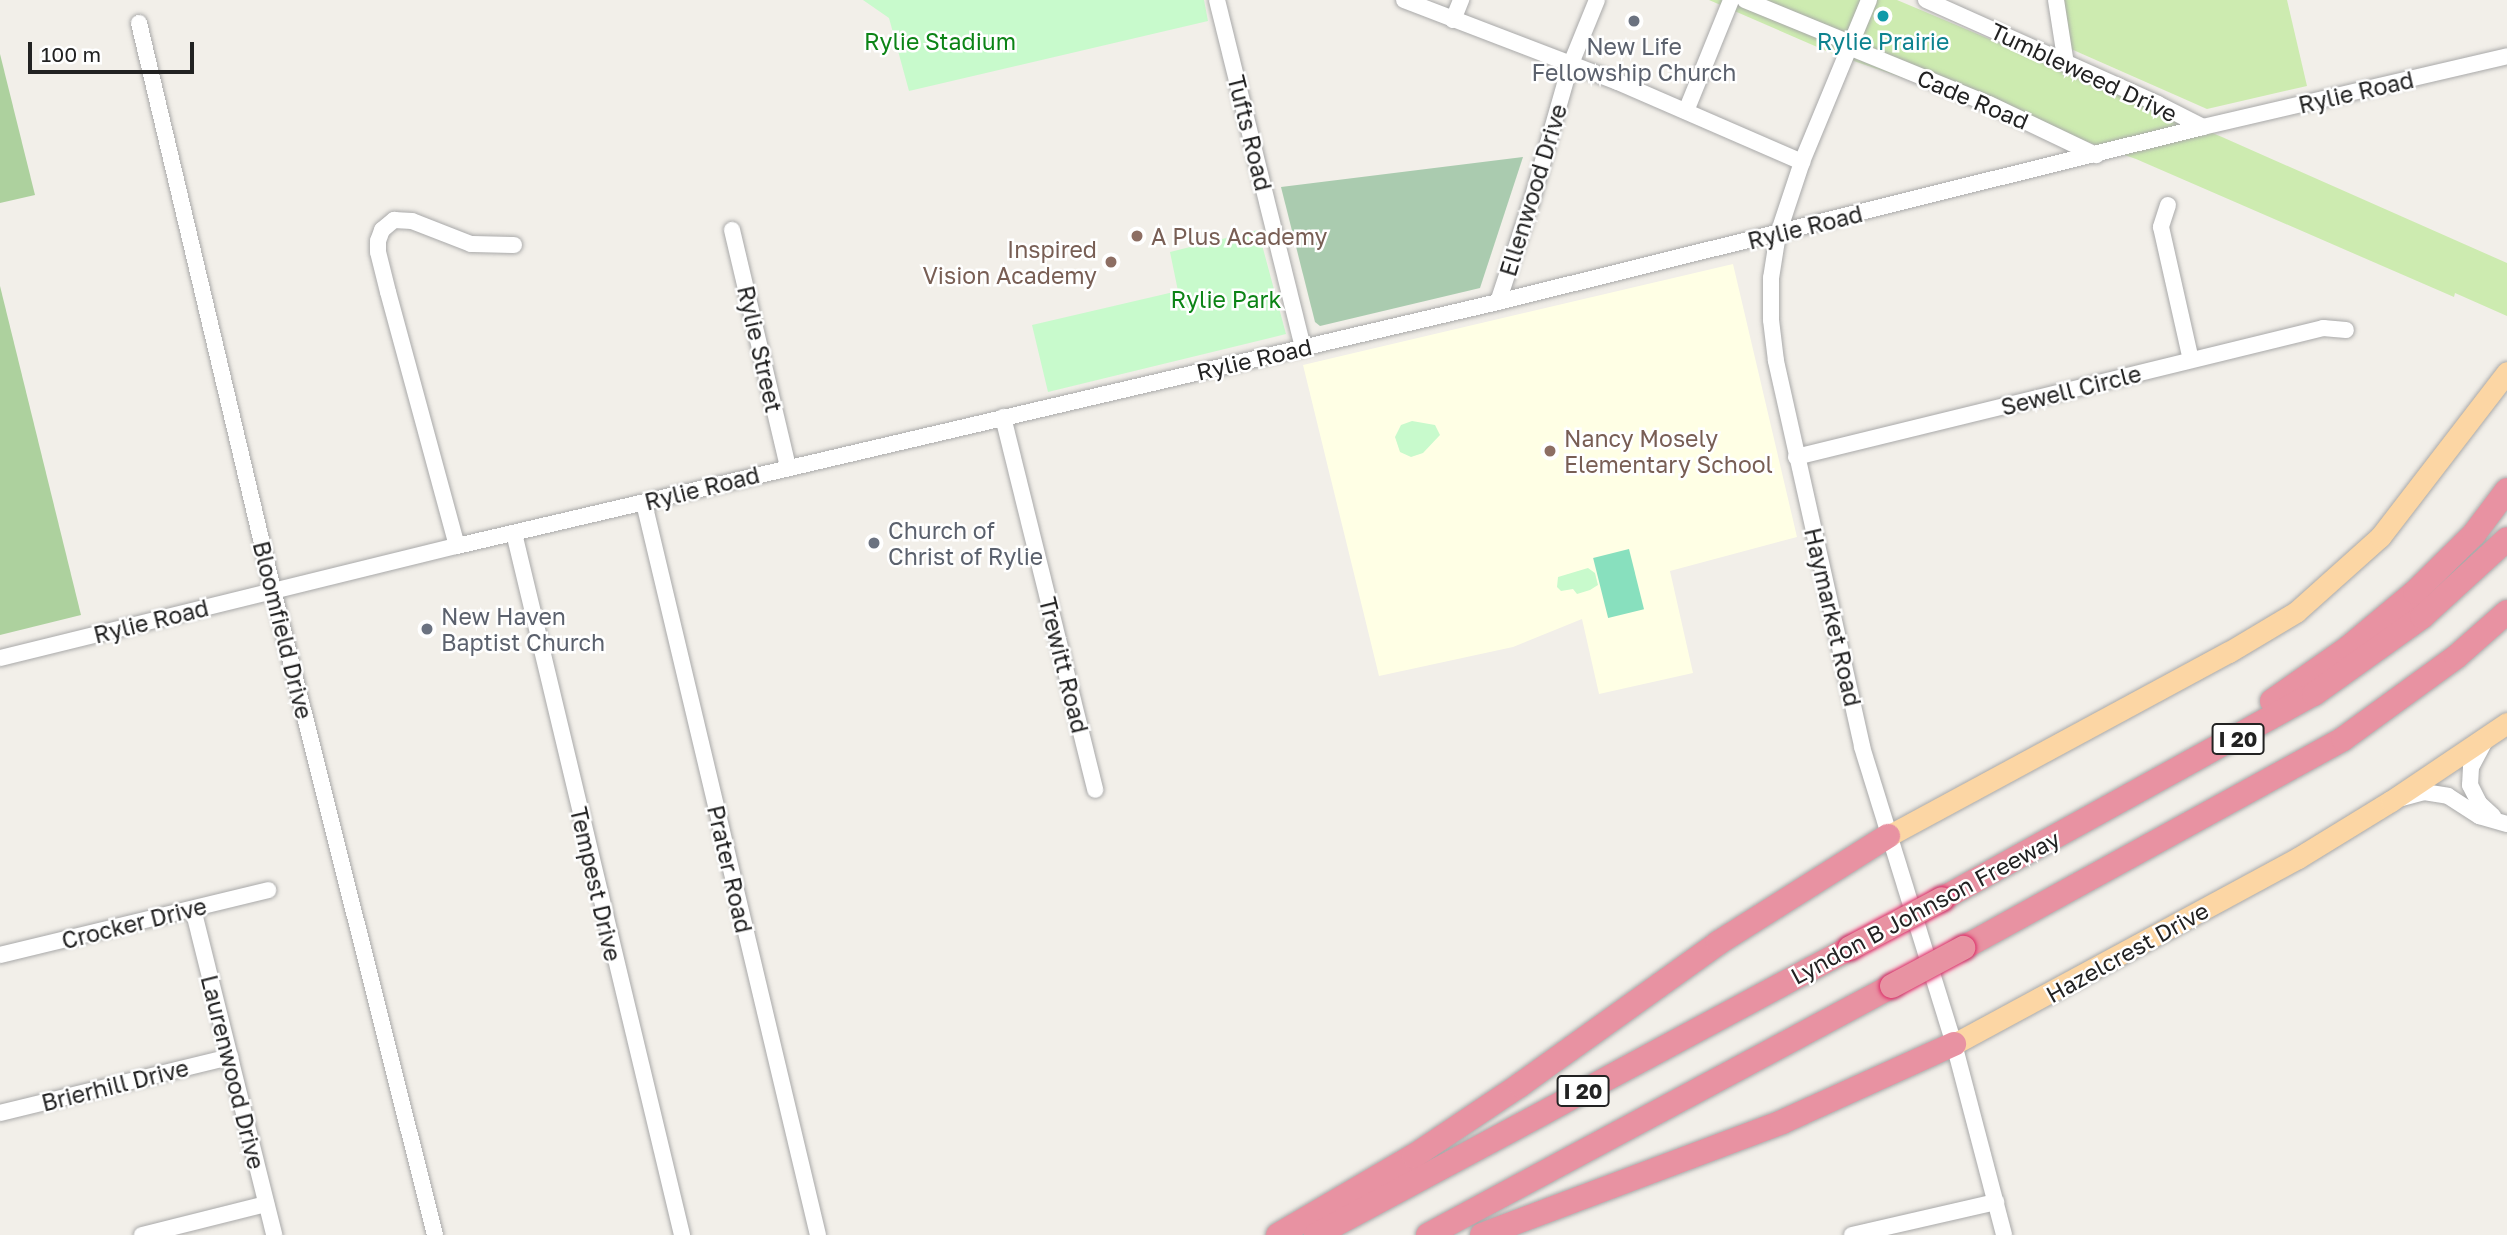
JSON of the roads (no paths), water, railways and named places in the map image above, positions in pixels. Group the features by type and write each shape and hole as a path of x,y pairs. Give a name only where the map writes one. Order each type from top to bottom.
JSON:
{"highway":[{"path":"2068,831 2297,684 2365,635 2446,563 2474,534 2507,490"},
{"name":"Lyndon B Johnson Freeway","path":"1316,1235 2068,831 2315,694 2422,617 2507,539"},
{"name":"I 20","path":"1428,1235 1963,948 2343,739 2397,702 2501,619"},
{"path":"1278,1235 1414,1156 1520,1085 1718,943 1888,836"},
{"path":"1482,1235 1782,1122 1954,1044"}],"main road":[{"path":"1888,836 2229,652 2296,612 2380,537 2507,372"},
{"path":"2391,801 2507,723"},
{"name":"Hazelcrest Drive","path":"1954,1044 2298,858 2391,801"}],"street":[{"name":"Tufts Road","path":"1217,0 1303,347"},
{"path":"1404,0 1570,66 1618,82 1802,162"},
{"path":"1453,20 1461,0"},
{"name":"Ellenwood Drive","path":"1498,302 1531,204 1570,66 1597,0"},
{"path":"1686,111 1731,0"},
{"name":"Cade Road","path":"1745,0 1989,104 2096,155"},
{"name":"Haymarket Road","path":"1869,0 1802,162 1778,234 1771,278 1771,320 1776,361 1796,457 1862,747 1954,1044 2004,1235"},
{"name":"Tumbleweed Drive","path":"1926,0 2203,127"},
{"path":"2056,0 2066,64"},
{"name":"Bloomfield Drive","path":"139,23 273,590 435,1235"},
{"name":"Rylie Road","path":"0,658 788,467 1498,302 2203,127 2507,56"},
{"path":"2168,205 2161,227 2191,360"},
{"path":"457,546 388,292 378,252 378,241 382,230 394,220 403,220 471,244 514,245"},
{"name":"Rylie Street","path":"732,230 788,467"},
{"name":"Sewell Circle","path":"1796,457 2323,328 2346,330"},
{"name":"Trewitt Road","path":"1003,417 1095,790"},
{"name":"Prater Road","path":"645,503 818,1235"},
{"name":"Tempest Drive","path":"513,533 682,1235"},
{"path":"2488,736 2470,767 2470,785 2479,803 2504,823"},
{"path":"2391,801 2424,792 2448,796 2479,816 2504,823"},
{"name":"Crocker Drive","path":"0,955 268,890"},
{"name":"Laurenwood Drive","path":"193,909 274,1235"},
{"name":"Brierhill Drive","path":"0,1113 230,1057"},
{"path":"1852,1235 1996,1202"},
{"path":"142,1235 266,1205"}],"place":[{"name":"Rylie Prairie","path":"1883,16"},
{"name":"New Life Fellowship Church","path":"1634,21"},
{"name":"A Plus Academy","path":"1137,236"},
{"name":"Inspired Vision Academy","path":"1111,262"},
{"name":"Nancy Mosely Elementary School","path":"1550,451"},
{"name":"Church of Christ of Rylie","path":"874,543"},
{"name":"New Haven Baptist Church","path":"427,629"}],"park label":[{"name":"Rylie Stadium","path":"940,41"},
{"name":"Rylie Park","path":"1226,299"}]}
